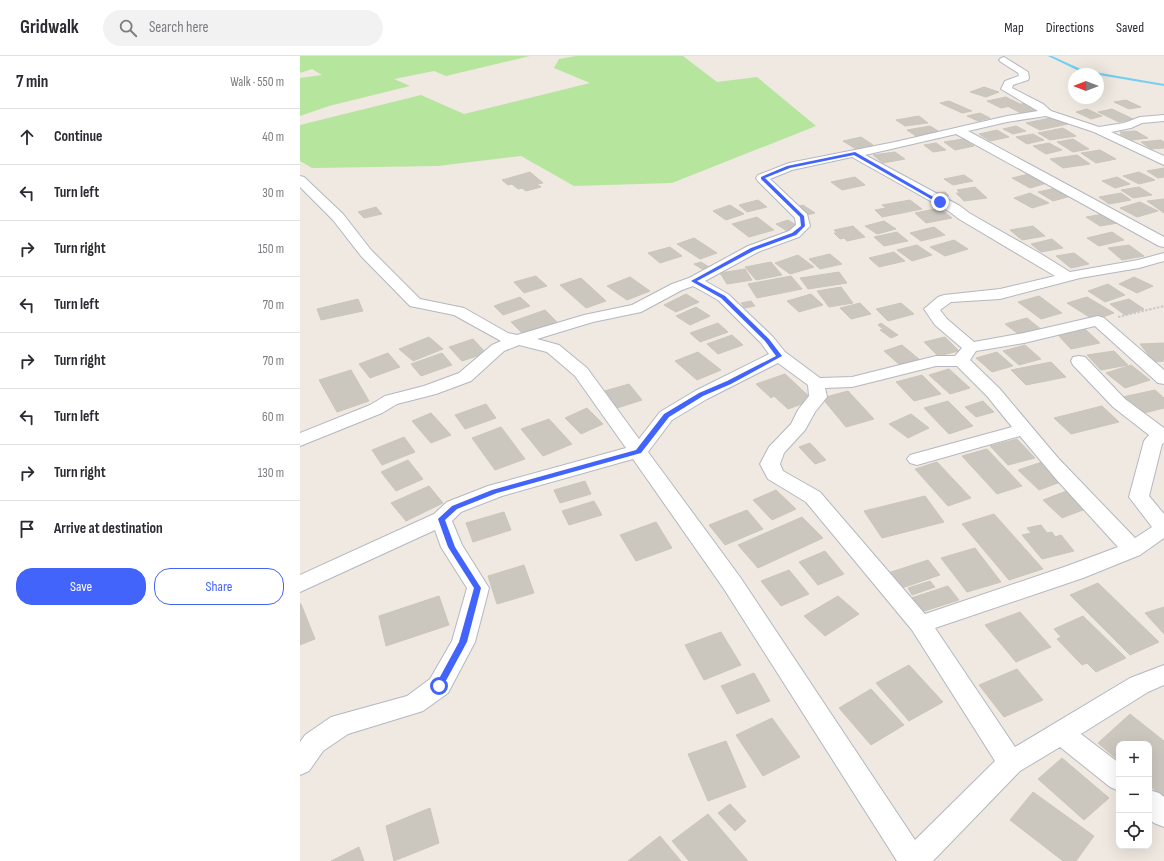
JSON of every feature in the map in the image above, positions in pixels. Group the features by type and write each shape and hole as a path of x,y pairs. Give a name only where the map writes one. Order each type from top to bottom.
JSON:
{"street":[{"path":"1004,60 1024,72 1024,78 1010,83 1006,89 1039,106 1047,113 1072,123 1098,130 1164,161"},
{"path":"300,440 376,409 391,400 430,390 465,377 498,348 518,340 590,318 636,309 677,287 694,281 753,249 794,234 803,226 802,217 762,178 789,166 855,154 1006,119 1047,113"},
{"path":"1098,130 1127,126 1140,120 1164,118"},
{"path":"959,130 1164,243"},
{"path":"855,154 955,209 964,216 1036,257 1066,277"},
{"path":"300,180 338,218 366,253 415,303 459,311 503,337 553,348 581,372 732,583 913,861 1011,763 1139,685 1164,675"},
{"path":"1133,550 1041,450 1001,400 976,374 966,354 932,309 943,300 949,298 1000,294 1066,277 1140,264 1164,256"},
{"path":"694,281 723,297 767,340 779,356 816,383 852,382 1024,338 1098,321 1164,379"},
{"path":"300,584 441,519 454,507 495,491 639,451 666,416 701,395 779,356"},
{"path":"920,624 1075,572 1133,550 1164,528 1139,497 1153,441 1163,436 1118,403 1079,361"},
{"path":"816,383 818,397 807,410 799,426 776,451 770,464 775,475 813,497 920,624 1011,763"},
{"path":"917,459 1024,428"},
{"path":"300,763 314,743 340,725 414,704 439,686 463,642 478,588 452,547 441,519"},
{"path":"1060,732 1116,777"},
{"path":"1152,804 1164,814"}],"path":[{"path":"1098,321 1164,306"}],"green space":[{"path":"300,56 530,56 446,76 434,71 394,79 410,86 329,106 300,116 300,78 322,75 312,69 300,73"},
{"path":"576,56 683,56 717,82 757,77 816,126 672,183 574,186 521,156 438,166 312,168 300,161 300,125 421,95 464,114 590,83 554,68 559,59"}],"building":[{"path":"984,87 999,92 986,97 970,92"},
{"path":"1006,97 1020,104 1001,108 987,101"},
{"path":"1126,100 1141,107 1129,109 1114,102"},
{"path":"949,101 972,111 962,113 940,103"},
{"path":"1025,103 1039,110 1023,114 1009,107"},
{"path":"1087,109 1102,116 1091,119 1076,112"},
{"path":"1112,109 1133,119 1119,122 1098,112"},
{"path":"980,113 990,118 978,121 967,116"},
{"path":"919,116 928,123 905,126 896,120"},
{"path":"1055,117 1068,124 1040,130 1026,123"},
{"path":"930,126 938,131 923,136 916,136 907,130"},
{"path":"1016,126 1026,131 1013,134 1003,129"},
{"path":"1063,128 1076,136 1050,140 1038,133"},
{"path":"997,130 1009,137 990,141 979,134"},
{"path":"1136,131 1148,138 1132,140 1120,134 1123,134 1120,132"},
{"path":"1033,134 1044,140 1027,144 1016,137"},
{"path":"861,137 873,145 856,149 843,141"},
{"path":"963,139 974,146 955,150 944,142"},
{"path":"1073,139 1089,149 1073,152 1057,142"},
{"path":"1161,140 1164,142 1164,148 1151,149 1141,142"},
{"path":"936,143 946,150 933,152 924,145"},
{"path":"1049,143 1062,150 1046,154 1033,146"},
{"path":"1100,150 1116,159 1096,163 1081,153"},
{"path":"895,152 905,159 883,163 873,155"},
{"path":"1077,155 1090,164 1063,168 1050,159"},
{"path":"1164,168 1164,177 1158,178 1147,171"},
{"path":"530,172 543,183 537,184 541,187 526,191 522,188 518,189 512,184 508,185 502,180"},
{"path":"1139,172 1155,180 1139,184 1123,176"},
{"path":"1029,174 1047,183 1030,188 1012,178"},
{"path":"964,175 973,181 953,185 944,179"},
{"path":"855,177 865,185 842,190 831,182"},
{"path":"1117,177 1130,184 1115,188 1102,181"},
{"path":"975,187 987,198 964,201 956,193 960,193 957,190"},
{"path":"1139,187 1152,195 1133,198 1121,190"},
{"path":"1056,188 1071,196 1053,201 1038,192"},
{"path":"945,192 949,196 940,197 936,193"},
{"path":"1030,193 1049,203 1032,208 1014,198"},
{"path":"1121,193 1131,200 1109,204 1099,197"},
{"path":"1164,199 1164,213 1147,201"},
{"path":"758,200 767,207 747,212 739,205"},
{"path":"910,200 922,209 882,217 875,210 886,208 882,205"},
{"path":"1140,202 1158,211 1137,217 1120,208"},
{"path":"730,205 744,214 726,220 713,211"},
{"path":"803,205 815,213 807,215 796,207"},
{"path":"376,207 382,214 364,218 358,212"},
{"path":"940,208 952,218 926,223 915,213"},
{"path":"1104,214 1118,223 1100,226 1086,217"},
{"path":"757,217 774,230 749,237 732,224"},
{"path":"788,220 799,227 787,231 776,224"},
{"path":"884,221 896,229 877,234 865,226"},
{"path":"853,226 865,237 847,241 844,238 840,239 834,233 837,233 834,230"},
{"path":"1033,226 1045,236 1022,240 1010,230"},
{"path":"934,227 945,235 921,241 910,233"},
{"path":"897,232 908,241 884,246 874,237"},
{"path":"1112,232 1124,240 1099,246 1087,238"},
{"path":"694,238 717,253 700,259 677,244"},
{"path":"1052,239 1063,248 1041,252 1031,244"},
{"path":"954,240 968,249 945,256 930,247"},
{"path":"917,245 932,255 912,261 897,250"},
{"path":"1129,245 1144,256 1122,260 1108,248"},
{"path":"670,247 682,256 660,263 648,253"},
{"path":"894,252 905,261 879,267 869,258"},
{"path":"1074,253 1089,264 1071,268 1056,256"},
{"path":"830,254 842,264 820,269 809,259"},
{"path":"798,255 814,267 790,274 775,263"},
{"path":"701,262 709,267 702,269 694,264"},
{"path":"771,262 782,275 756,280 745,267"},
{"path":"745,269 752,280 727,284 720,273"},
{"path":"839,272 847,283 808,289 800,278"},
{"path":"536,276 547,286 524,293 514,282"},
{"path":"791,276 802,289 757,298 748,284"},
{"path":"630,277 650,291 627,300 607,286"},
{"path":"1134,277 1153,286 1137,293 1119,284"},
{"path":"581,278 606,301 586,308 560,285"},
{"path":"1108,284 1125,295 1105,302 1088,291"},
{"path":"841,287 853,303 829,307 817,291"},
{"path":"686,294 699,302 676,312 664,305"},
{"path":"811,294 823,305 799,312 787,301"},
{"path":"1039,296 1062,313 1041,319 1018,302"},
{"path":"520,297 530,306 503,315 494,306"},
{"path":"1087,297 1114,313 1094,320 1067,303"},
{"path":"358,299 363,311 321,320 317,309"},
{"path":"1129,299 1144,309 1125,315 1110,304"},
{"path":"751,301 755,306 745,308 741,303"},
{"path":"860,303 871,314 851,319 840,308"},
{"path":"901,303 914,314 888,321 876,309"},
{"path":"696,307 710,316 690,325 676,316"},
{"path":"545,310 557,322 523,334 511,322"},
{"path":"1027,318 1042,330 1021,336 1005,324"},
{"path":"718,323 728,332 700,342 690,333"},
{"path":"881,323 898,335 891,338 880,330 883,329 878,325"},
{"path":"1085,329 1100,343 1071,349 1057,334"},
{"path":"732,335 743,345 718,354 707,344"},
{"path":"429,337 443,349 413,361 399,349"},
{"path":"945,337 959,351 938,356 924,342"},
{"path":"473,339 486,353 462,361 449,347"},
{"path":"1164,343 1164,361 1154,362 1140,344"},
{"path":"902,345 920,360 901,366 884,351"},
{"path":"1025,345 1041,359 1019,365 1003,351"},
{"path":"1114,351 1128,365 1101,370 1087,355"},
{"path":"698,352 721,370 697,380 675,361"},
{"path":"997,352 1013,366 992,372 976,358"},
{"path":"388,353 400,367 370,378 359,364"},
{"path":"442,353 452,365 421,376 411,364"},
{"path":"1051,362 1066,377 1026,385 1011,370"},
{"path":"1131,365 1150,380 1125,388 1106,373"},
{"path":"949,369 970,388 950,394 929,375"},
{"path":"351,370 369,401 337,412 319,380"},
{"path":"785,374 813,400 788,409 774,396 771,398 756,384"},
{"path":"922,375 941,394 914,401 896,382"},
{"path":"629,384 642,400 614,409 601,392"},
{"path":"1155,390 1164,398 1164,408 1136,415 1118,398"},
{"path":"848,391 874,419 846,427 822,398"},
{"path":"948,401 973,426 949,434 924,408"},
{"path":"983,401 994,412 976,417 965,407"},
{"path":"486,404 496,418 465,429 455,415"},
{"path":"1102,406 1119,422 1071,434 1054,418"},
{"path":"587,408 603,424 581,434 565,418"},
{"path":"431,413 451,435 431,443 412,421"},
{"path":"911,414 929,428 908,438 889,424"},
{"path":"549,419 572,444 543,456 521,429"},
{"path":"501,427 525,459 495,470 472,438"},
{"path":"404,437 415,452 382,465 372,450"},
{"path":"1017,439 1035,458 1008,465 990,446"},
{"path":"810,443 826,460 815,464 799,447"},
{"path":"987,449 1022,486 997,494 962,456"},
{"path":"408,460 423,479 396,491 381,472"},
{"path":"937,462 971,498 948,506 915,469"},
{"path":"1042,462 1063,481 1039,490 1018,470"},
{"path":"585,481 591,494 560,503 554,490"},
{"path":"429,486 443,503 406,521 391,503"},
{"path":"776,490 796,509 772,520 753,500"},
{"path":"1069,490 1088,508 1062,518 1043,500"},
{"path":"925,496 944,522 882,538 864,511"},
{"path":"594,501 602,515 569,525 562,511"},
{"path":"747,510 763,529 725,545 709,525"},
{"path":"504,512 511,530 473,542 466,523"},
{"path":"994,514 1043,569 1009,580 962,524"},
{"path":"802,517 823,538 758,568 738,545"},
{"path":"656,522 672,548 636,561 620,535"},
{"path":"1041,525 1047,533 1052,532 1055,537 1061,535 1074,551 1042,559 1022,535 1031,533 1027,528"},
{"path":"975,548 1001,582 967,592 941,558"},
{"path":"825,551 844,574 818,585 799,562"},
{"path":"928,560 940,575 899,589 888,573"},
{"path":"524,565 534,593 497,604 488,576"},
{"path":"789,570 809,594 781,606 761,581"},
{"path":"930,581 935,587 912,595 908,588"},
{"path":"1098,583 1159,642 1130,655 1070,595"},
{"path":"948,586 959,600 918,613 908,599"},
{"path":"439,596 449,625 386,646 379,616"},
{"path":"838,596 859,614 825,636 804,616"},
{"path":"300,604 315,639 300,645"},
{"path":"1164,607 1164,634 1145,613"},
{"path":"1020,612 1051,647 1016,662 985,625"},
{"path":"1083,616 1126,658 1096,672 1087,663 1082,665 1057,639 1061,637 1054,629"},
{"path":"721,632 741,665 704,680 685,645"},
{"path":"909,665 943,702 909,721 876,683"},
{"path":"1017,669 1043,700 1004,717 979,685"},
{"path":"754,673 770,701 737,714 721,686"},
{"path":"871,689 904,725 871,745 839,708"},
{"path":"1130,714 1164,741 1164,798 1152,788 1152,741 1116,741 1116,758 1098,743"},
{"path":"772,718 800,757 763,776 736,735"},
{"path":"726,741 746,787 708,801 688,754"},
{"path":"1062,758 1109,798 1084,820 1038,779"},
{"path":"1033,792 1094,836 1076,861 1063,861 1010,820"},
{"path":"730,804 746,821 735,831 718,813"},
{"path":"430,808 439,843 394,861 386,826"},
{"path":"708,814 748,861 689,861 672,841"},
{"path":"660,836 681,861 628,861"},
{"path":"359,847 364,861 331,861"}],"waterway":[{"path":"1050,56 1082,71 1164,85"}],"route":[{"path":"439,686 463,642 478,588 452,547 441,519 454,507 495,491 639,451 666,416 680,406 758,368 779,356 767,340 723,297 694,281 753,249 794,234 803,226 802,217 762,178 789,166 855,154 940,202"}]}
